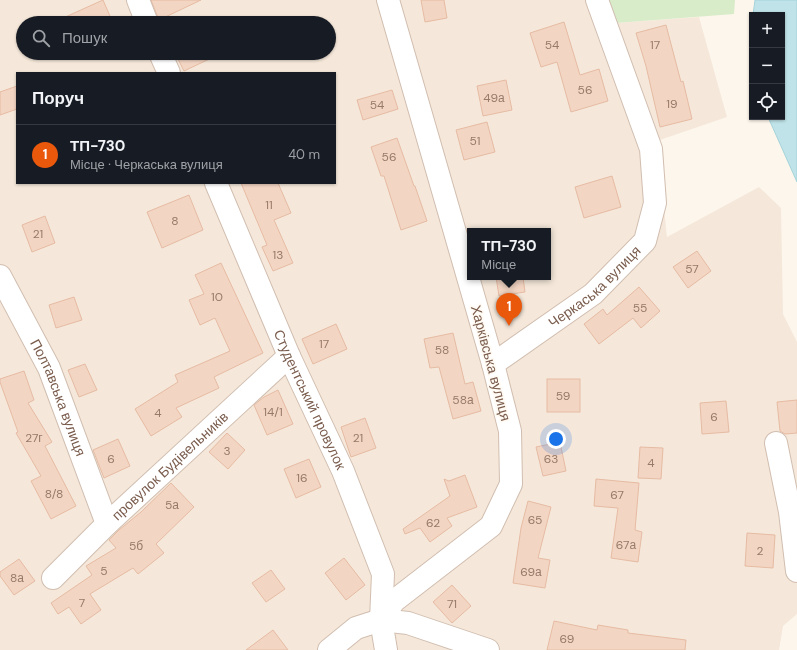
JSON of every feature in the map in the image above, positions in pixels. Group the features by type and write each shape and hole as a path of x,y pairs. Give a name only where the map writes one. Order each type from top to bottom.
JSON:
{"street":[{"path":"138,0 144,16"},
{"name":"Харківська вулиця","path":"388,0 467,274"},
{"name":"Черкаська вулиця","path":"493,364 593,294 645,242 655,203 651,149 597,0"},
{"path":"163,60 169,72"},
{"name":"Студентський провулок","path":"216,184 289,356 343,471 383,574 381,620 386,650"},
{"name":"Полтавська вулиця","path":"0,276 49,368 107,524"},
{"name":"Харківська вулиця","path":"381,620 394,601 491,526 511,484 510,431 493,364 469,280"},
{"name":"провулок Будівельників","path":"53,578 107,524 289,356"},
{"path":"776,443 790,512 797,571"},
{"path":"329,650 356,628 381,620 408,623 488,650"}],"shaded area":[{"path":"0,0 608,0 616,23 699,17 727,117 657,141 667,237 759,187 781,208 783,314 797,342 797,614 783,626 779,650 0,650"}],"green space":[{"path":"608,0 735,0 734,14 616,23"}],"water":[{"path":"755,0 797,0 797,182 769,120 785,120 785,12 753,12"}],"building":[{"path":"103,0 110,16 68,16"},
{"path":"151,0 201,0 167,16 157,16"},
{"path":"421,0 444,0 447,18 425,22"},
{"path":"564,22 580,75 599,69 608,101 571,112 557,62 541,67 530,33"},
{"path":"666,25 681,82 683,81 692,119 660,127 646,66 636,33"},
{"path":"178,60 207,60 184,71"},
{"path":"506,80 512,110 483,116 477,86"},
{"path":"16,86 16,109 0,115 0,92"},
{"path":"392,90 398,109 363,120 357,100"},
{"path":"487,122 495,152 464,160 456,130"},
{"path":"397,138 427,221 401,230 384,176 381,176 371,147"},
{"path":"612,176 621,207 584,218 575,187"},
{"path":"241,184 278,184 291,213 274,220 293,263 273,271 262,247 267,245"},
{"path":"189,195 203,230 162,248 147,212"},
{"path":"45,216 55,243 32,252 22,225"},
{"path":"697,251 711,271 688,288 673,267"},
{"path":"221,263 263,353 214,377 219,388 176,408 182,417 151,436 135,409 178,382 175,375 230,351 215,318 200,325 189,300 204,294 195,275"},
{"path":"496,280 523,280 525,292 499,296"},
{"path":"639,287 660,311 641,328 633,318 599,344 584,324 603,309 607,315"},
{"path":"74,297 82,320 56,328 49,305"},
{"path":"336,324 347,349 313,364 302,339"},
{"path":"453,333 465,384 473,382 481,411 453,419 439,367 430,368 424,339"},
{"path":"85,364 97,390 79,397 68,370"},
{"path":"24,371 34,400 28,403 52,442 45,446 76,506 51,519 31,481 41,476 16,433 18,432 0,382 0,379"},
{"path":"547,379 580,379 580,412 547,412"},
{"path":"278,390 293,424 267,435 254,405 264,397"},
{"path":"797,400 797,433 785,434 780,431 777,402"},
{"path":"726,401 729,432 702,434 700,403"},
{"path":"365,418 376,448 351,457 341,427"},
{"path":"227,433 245,450 228,469 209,452"},
{"path":"118,439 130,466 104,478 93,450"},
{"path":"560,442 566,471 543,476 536,447"},
{"path":"640,447 663,448 661,479 638,478"},
{"path":"309,459 321,487 296,498 284,469"},
{"path":"465,475 477,507 447,518 452,526 430,542 420,528 405,534 403,529 450,496 444,479 449,481"},
{"path":"596,479 639,483 635,530 642,532 638,562 611,558 618,508 594,506"},
{"path":"171,483 194,507 156,544 164,553 138,574 133,568 90,594 101,610 81,624 69,607 58,614 51,603 92,575 86,566 116,548 109,540"},
{"path":"528,501 551,507 538,558 550,560 545,588 513,583 521,528"},
{"path":"747,533 775,535 773,568 745,566"},
{"path":"344,558 365,585 346,600 325,573"},
{"path":"19,559 35,581 14,595 0,576 0,572"},
{"path":"271,570 285,589 266,602 252,583"},
{"path":"452,585 471,606 452,623 433,602"},
{"path":"554,621 597,630 598,625 628,630 628,633 686,640 685,650 547,650"},
{"path":"273,630 288,650 246,650"}],"place":[{"name":"ТП-730","path":"509,326"}]}
